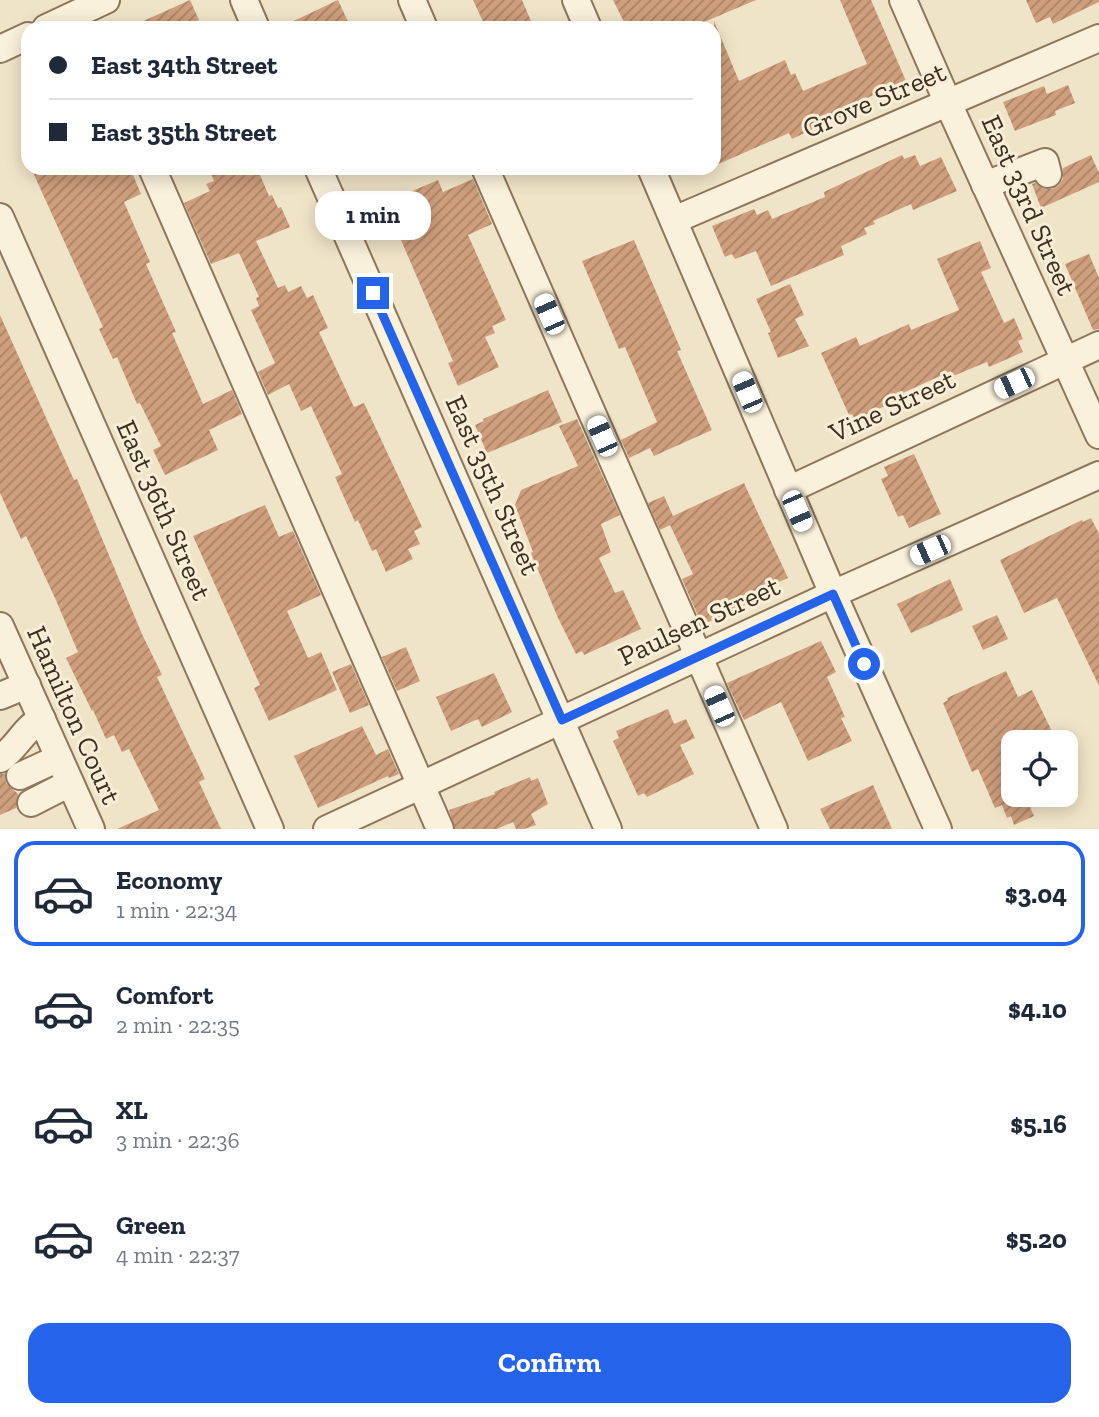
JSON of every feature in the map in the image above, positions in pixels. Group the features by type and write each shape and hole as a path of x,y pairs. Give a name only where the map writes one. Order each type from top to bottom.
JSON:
{"street":[{"path":"244,0 253,21"},
{"path":"412,0 421,21"},
{"path":"576,0 585,21"},
{"name":"East 33rd Street","path":"903,0 1099,435"},
{"path":"63,21 90,10"},
{"name":"Grove Street","path":"674,220 1099,38"},
{"path":"0,49 21,39"},
{"path":"985,185 1045,162 1048,174"},
{"path":"155,175 440,829"},
{"name":"East 35th Street","path":"321,175 608,829"},
{"path":"488,175 774,829"},
{"path":"654,175 833,594 938,829"},
{"name":"East 36th Street","path":"0,217 270,829"},
{"name":"Vine Street","path":"788,490 1099,345"},
{"name":"Paulsen Street","path":"327,829 833,594 1099,475"},
{"name":"Hamilton Court","path":"0,626 5,652 27,685 91,829"},
{"path":"0,696 27,685"},
{"path":"0,759 9,753 29,726 42,719"},
{"path":"20,776 59,758"},
{"path":"31,803 71,783"}],"building":[{"path":"190,0 199,20 197,21 144,21"},
{"path":"338,0 348,21 294,21"},
{"path":"473,0 522,0 531,21 483,21"},
{"path":"613,0 756,0 706,21 624,21"},
{"path":"840,0 871,0 906,81 851,105 854,111 792,139 789,133 721,163 721,38 739,81 785,60 791,75 795,73 803,91 867,64"},
{"path":"1026,0 1099,2 1053,24 1050,17 1036,23"},
{"path":"1068,85 1075,103 1055,111 1056,115 1015,131 1003,102 1044,86 1047,94"},
{"path":"902,155 904,159 915,155 920,166 941,157 957,191 913,210 911,204 873,221 875,224 864,228 867,234 841,246 844,255 771,286 756,251 735,259 732,254 725,257 712,226 754,209 757,215 768,210 772,219 825,197 824,192"},
{"path":"1091,155 1099,173 1099,182 1041,208 1032,184 1052,189 1063,179 1063,168"},
{"path":"34,175 133,175 141,194 124,202 150,262 146,264 176,332 172,333 203,404 232,390 242,414 209,430 218,450 165,475 153,450 161,446 140,403 137,404 117,357 113,359 99,329 103,327"},
{"path":"212,175 260,175 269,196 272,195 278,208 281,207 290,227 256,241 278,288 285,285 288,292 301,286 307,298 313,295 328,328 319,332 354,407 364,403 422,527 414,531 420,544 408,549 413,559 386,572 376,549 372,551 358,520 355,522 335,477 342,474 311,406 301,411 289,384 268,395 258,372 275,363 251,310 259,306 256,298 259,297 239,253 211,264 184,203 210,191 206,184 214,181"},
{"path":"473,179 492,224 468,235 506,320 492,326 495,333 485,337 499,367 458,386 448,363 453,361 395,226 386,229 375,206 402,192 403,195 438,180 443,192"},
{"path":"634,240 681,350 677,351 712,430 654,456 650,448 629,458 621,440 657,422 625,347 619,349 582,261"},
{"path":"980,241 991,268 981,272 1004,323 1014,318 1023,339 1018,341 1023,352 989,367 987,362 953,376 951,371 883,402 885,406 855,420 852,414 849,415 821,353 856,337 860,346 909,324 911,330 959,310 937,259"},
{"path":"1089,254 1099,278 1099,329 1093,330 1065,264"},
{"path":"790,284 804,315 795,319 809,346 778,358 768,333 771,332 756,299"},
{"path":"0,315 74,480 77,479 162,675 157,677 205,779 199,782 221,829 117,829 159,810 129,749 122,752 114,735 106,739 66,658 78,652 55,598 26,536 21,539 0,493"},
{"path":"548,390 562,422 487,453 475,425"},
{"path":"577,419 620,515 601,524 611,552 599,558 615,593 623,590 641,629 584,655 582,651 576,654 558,618 531,553 533,552 515,505 521,490 578,466 559,426"},
{"path":"914,454 941,514 909,528 903,515 898,517 881,479 888,476 884,467"},
{"path":"744,483 788,578 765,588 768,594 702,625 682,579 693,574 670,525 660,530 648,503 664,496 673,516"},
{"path":"265,505 279,537 293,531 321,595 287,611 308,658 321,652 337,690 269,721 254,688 260,685 193,536"},
{"path":"1091,518 1099,534 1099,686 1057,598 1024,613 1000,560"},
{"path":"950,579 963,610 911,633 897,604"},
{"path":"997,615 1008,639 983,650 972,626"},
{"path":"821,641 836,672 827,677 845,717 841,718 852,741 808,761 781,702 744,720 727,683"},
{"path":"406,647 420,681 397,691 382,657"},
{"path":"351,664 369,705 350,713 332,672"},
{"path":"1006,671 1018,697 1032,690 1051,730 1001,730 1001,805 995,808 978,769 972,772 943,703 947,698"},
{"path":"494,673 512,712 482,727 478,719 451,731 436,697"},
{"path":"668,709 674,724 686,719 695,738 680,745 694,774 647,797 644,793 638,796 613,741 619,738 616,731"},
{"path":"362,726 376,755 388,749 399,774 389,778 388,776 318,808 294,756"},
{"path":"0,774 5,774 6,783 18,794 16,808 0,815"},
{"path":"530,777 531,781 538,778 548,804 531,814 536,825 516,829 513,822 497,829 455,829 449,810 495,794 494,792"},
{"path":"873,785 892,829 830,829 820,809"},
{"path":"1003,807 1030,807 1034,816 1014,825 1011,816 1007,818"}],"route":[{"path":"373,293 562,720 833,594 864,664"}]}
